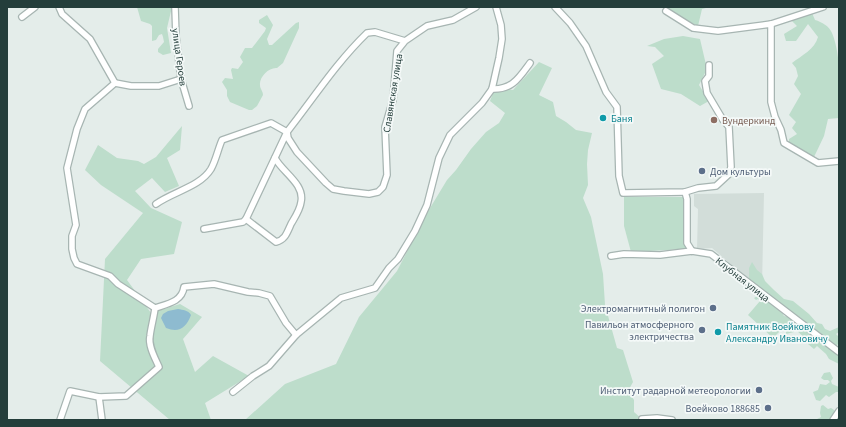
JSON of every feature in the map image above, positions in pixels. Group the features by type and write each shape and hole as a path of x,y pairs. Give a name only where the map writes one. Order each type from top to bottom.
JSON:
{"street":[{"path":"22,17 35,7"},
{"path":"59,7 62,14 90,39 115,83 131,86 159,86 181,78"},
{"name":"улица Героев","path":"175,7 176,37 181,78 189,106"},
{"name":"Славянская улица","path":"286,132 294,147 317,174 333,189 369,194 378,192 383,187 387,175 385,127 393,100 397,51 405,41 427,26 453,20 476,7"},
{"path":"233,392 253,376 269,366 296,335 341,298 375,288 389,268 398,259 415,231 427,205 439,158 450,135 482,103 492,89 502,39 501,25 496,7"},
{"path":"555,7 570,23 586,46 606,92 617,107 619,176 623,193 685,192 698,188 716,186 729,174 731,167 729,127 723,120 707,93 705,80 709,76 709,65"},
{"path":"666,11 693,28 718,31 771,24 823,7"},
{"path":"771,24 771,102 784,143 818,163 839,161"},
{"path":"204,229 243,222 246,219 286,132 310,103 335,68 367,33 375,32 405,41"},
{"path":"492,89 500,89 510,85 518,79 530,63"},
{"path":"115,83 85,109 77,129 67,168 76,225 72,236 72,249 76,264 110,276 118,284 155,308"},
{"path":"156,204 163,198 195,183 203,177 211,169 222,140 271,124 286,132"},
{"path":"246,219 276,242 285,238 300,207 302,199 298,186 278,164 275,158"},
{"path":"685,192 687,199 687,244 692,251"},
{"name":"Клубная улица","path":"610,256 692,251 711,254 839,352"},
{"path":"155,308 179,299 183,293 184,287 214,284 270,296 286,323 296,335"},
{"path":"60,420 70,391 99,397 126,396 159,367 149,338 154,320 155,308"},
{"path":"99,397 102,420"},
{"path":"833,420 839,411"},
{"path":"645,419 657,418 672,420"}],"shaded area":[{"path":"764,193 762,286 747,278 712,248 697,249 698,209 694,206 694,194"}],"green space":[{"path":"137,7 172,7 167,28 171,53 163,55 158,52 158,49 164,42 162,34 159,35 156,40 152,41 152,26 141,21"},
{"path":"665,7 710,7 702,9 698,26 671,12"},
{"path":"812,13 815,20 829,28 832,33 839,64 839,118 828,119 824,136 814,157 789,144 789,139 797,134 792,128 796,122 789,115 801,94 794,84 798,76 796,68 792,63 811,49 818,37 808,24 796,41 786,41 784,34 797,26 791,20 799,16"},
{"path":"267,15 273,25 267,39 269,45 272,45 299,22 299,28 283,63 277,68 268,71 261,79 260,88 263,95 257,106 252,110 249,110 230,102 227,96 227,90 222,82 225,78 233,79 232,68 238,69 243,62 240,57 245,48 252,48 265,31 266,28 259,23 259,20"},
{"path":"683,36 700,39 707,69 699,85 709,101 700,106 681,94 661,89 652,64 664,56 655,47 647,46 664,39"},
{"path":"539,62 552,68 539,95 553,102 556,116 576,130 592,133 588,150 588,185 583,198 591,217 603,274 605,305 617,348 623,350 633,382 628,391 634,400 634,412 642,419 245,420 285,384 336,364 359,317 397,271 427,213 447,180 471,149 486,132 499,123 505,113 490,101 495,88 513,90"},
{"path":"182,126 180,150 167,158 179,186 165,192 152,178 135,191 151,208 182,222 174,254 141,259 127,280 151,313 180,304 202,317 183,339 195,372 213,356 249,376 205,403 211,420 170,420 100,361 105,259 143,213 101,185 85,170 98,145 117,158 138,161 144,164 156,157"},
{"path":"624,197 683,197 686,249 631,252 624,226"},
{"path":"752,262 757,270 762,274 765,281 784,299 793,301 809,314 817,323 822,324 825,329 830,331 839,327 839,332 836,334 839,337 839,343 836,346 749,279 749,268"},
{"path":"759,295 782,312 784,316 790,317 839,353 839,364 829,359 817,346 814,349 795,329 794,332 786,334 786,325 773,338 748,315 760,301 754,298"},
{"path":"830,372 833,378 831,381 832,384 839,387 839,392 836,392 829,397 826,395 820,401 816,400 813,392 818,390 820,384 826,385 830,382 821,378 824,373"},
{"path":"823,405 828,409 831,408 834,410 835,414 829,420 815,420 821,417 821,406"}],"water":[{"path":"178,309 190,313 191,315 187,323 178,330 166,328 161,318 163,314 168,311"}],"place":[{"name":"Баня","path":"603,118"},
{"name":"Вундеркинд","path":"714,120"},
{"name":"Дом культуры","path":"702,171"},
{"name":"Электромагнитный полигон","path":"713,308"},
{"name":"Павильон атмосферного электричества","path":"702,330"},
{"name":"Памятник Воейкову Александру Ивановичу","path":"718,332"},
{"name":"Институт радарной метеорологии","path":"759,390"},
{"name":"Воейково 188685","path":"768,408"}]}
